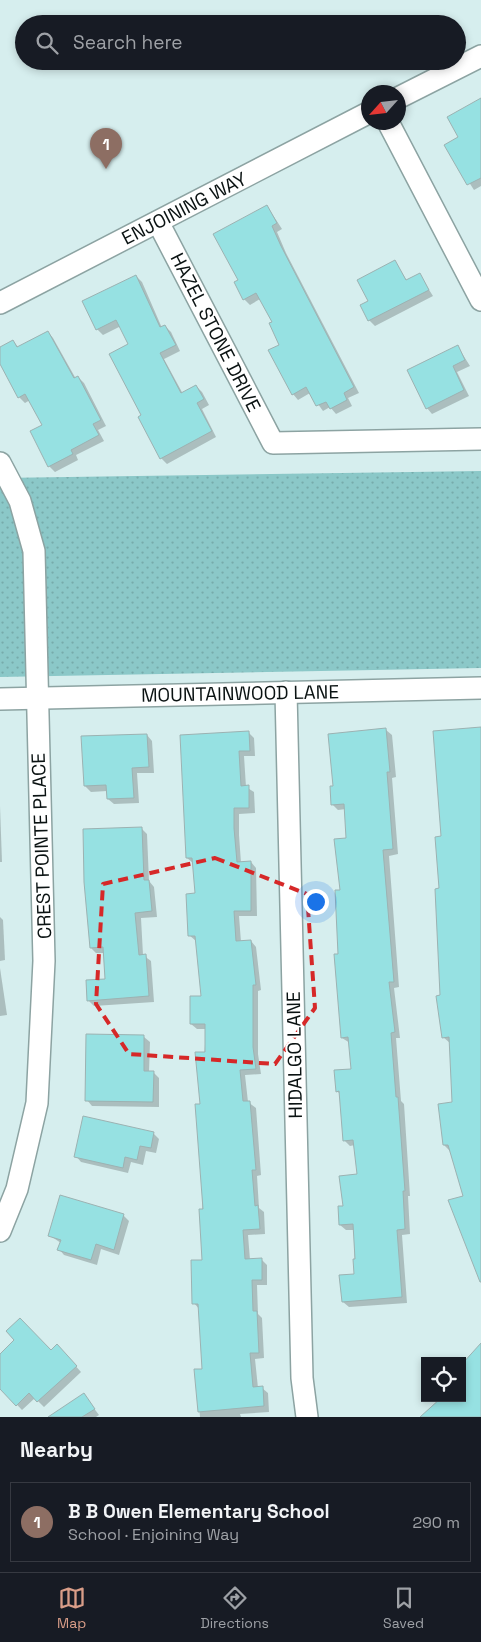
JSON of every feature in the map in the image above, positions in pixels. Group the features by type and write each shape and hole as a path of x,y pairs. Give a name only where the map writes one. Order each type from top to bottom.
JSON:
{"street":[{"path":"466,64 481,56"},
{"path":"406,94 453,70"},
{"name":"ENJOINING WAY","path":"0,303 361,117"},
{"path":"392,130 481,300"},
{"name":"HAZEL STONE DRIVE","path":"158,222 273,443 481,439"},
{"name":"CREST POINTE PLACE","path":"0,463 20,501 34,551 44,961 37,1102 18,1189 0,1230"},
{"name":"MOUNTAINWOOD LANE","path":"0,699 481,688"},
{"name":"HIDALGO LANE","path":"286,692 302,1378 307,1417"}],"highlighted area":[{"path":"215,858 307,894 315,1008 275,1064 129,1054 96,1004 103,884"}],"shaded area":[{"path":"481,471 481,668 0,677 0,478"}],"building":[{"path":"481,98 481,178 467,185 444,145 458,137 447,117"},
{"path":"267,205 277,223 272,226 281,246 354,387 344,393 347,400 330,409 326,402 316,406 306,387 292,395 268,350 279,345 269,323 272,322 256,293 243,300 234,282 238,280 213,234"},
{"path":"395,260 406,280 420,273 429,290 368,321 360,305 368,301 357,280"},
{"path":"136,275 160,327 165,325 176,345 160,353 181,393 196,385 204,399 197,403 212,431 160,459 138,417 141,415 109,354 128,344 116,320 96,330 82,301"},
{"path":"48,331 74,378 78,376 101,420 93,424 99,435 71,450 73,454 48,467 30,431 42,425 25,394 18,398 0,364 0,347 13,340 17,347"},
{"path":"458,345 465,360 453,366 464,390 426,409 407,370"},
{"path":"481,727 480,1282 448,1200 463,1196 448,1145 443,1145 438,1104 452,1102 449,1037 442,1038 436,996 440,995 435,889 439,888 435,837 441,836 433,731"},
{"path":"386,728 390,772 387,772 393,849 383,850 394,982 389,982 395,1032 391,1033 405,1191 403,1191 405,1229 397,1230 402,1297 342,1302 339,1275 354,1274 353,1259 355,1259 353,1224 339,1225 338,1206 343,1206 339,1176 357,1174 353,1140 343,1141 339,1091 336,1092 334,1070 351,1069 348,1037 341,1038 334,954 338,954 335,890 340,890 334,839 346,838 344,804 331,805 330,786 333,786 328,734"},
{"path":"249,731 250,751 239,751 241,786 249,785 249,808 234,808 234,828 237,862 251,861 251,911 234,911 236,941 251,940 256,985 253,985 253,1047 256,1069 240,1070 243,1101 250,1101 256,1170 252,1170 255,1206 258,1205 260,1229 243,1230 245,1259 262,1258 262,1280 252,1280 253,1311 257,1311 259,1353 250,1353 253,1387 263,1386 264,1406 198,1412 194,1369 202,1369 198,1304 192,1304 191,1260 202,1260 199,1209 203,1209 195,1104 200,1104 195,1052 205,1052 205,1024 190,1024 190,996 201,996 195,936 188,936 186,894 195,893 192,858 186,858 180,735"},
{"path":"147,734 149,767 132,768 134,798 107,799 106,785 84,786 81,736"},
{"path":"142,827 144,880 149,880 152,911 135,913 139,955 146,954 149,996 87,1001 86,980 105,979 103,947 90,948 84,882 83,829"},
{"path":"86,1034 144,1035 144,1071 154,1071 153,1102 85,1101"},
{"path":"83,1116 154,1132 151,1148 140,1146 137,1160 125,1157 123,1168 74,1157"},
{"path":"60,1195 124,1214 114,1250 96,1244 91,1260 57,1250 61,1240 48,1236"},
{"path":"20,1318 51,1350 57,1344 77,1366 37,1402 29,1393 16,1406 0,1389 0,1354 14,1340 6,1331"},
{"path":"481,1343 481,1417 420,1417 437,1402 466,1402 466,1360"},
{"path":"84,1393 95,1409 82,1417 48,1417"}],"place":[{"name":"B B Owen Elementary School","path":"106,169"}]}
